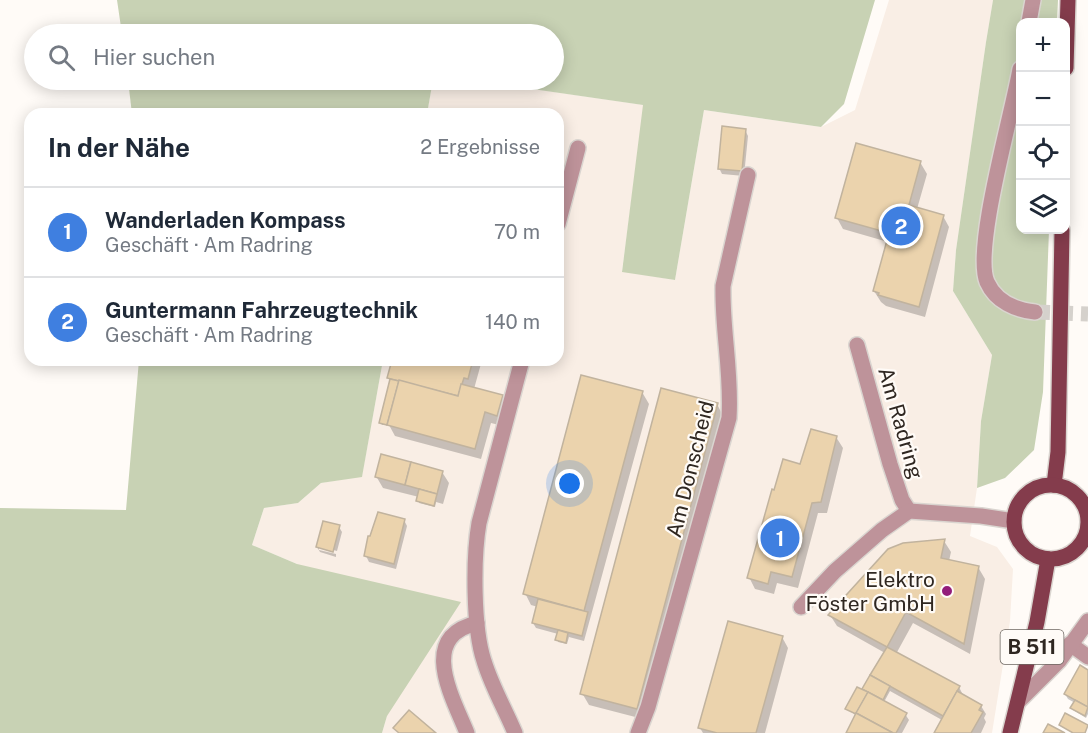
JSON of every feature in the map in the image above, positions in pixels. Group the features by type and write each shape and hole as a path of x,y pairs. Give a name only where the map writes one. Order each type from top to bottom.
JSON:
{"main road":[{"path":"1067,18 1068,0"},
{"path":"1054,485 1058,452 1062,234"},
{"path":"1054,485 1073,492 1086,509 1088,519 1084,538 1072,552 1060,558 1048,559 1037,556 1020,542 1015,532 1016,511 1026,495 1044,486 1054,485"},
{"name":"B 511","path":"1010,733 1037,622 1048,559"}],"street":[{"path":"1030,18 1033,0"},
{"path":"1019,72 994,189 983,263 987,282 993,292 1011,307 1035,312"},
{"path":"564,201 578,148"},
{"name":"Am Donscheid","path":"638,733 648,707 729,418 730,383 723,286 748,175"},
{"name":"Am Radring","path":"858,345 890,464 909,511"},
{"path":"515,733 497,699 483,659 477,622 475,547 479,523 520,366"},
{"name":"Am Radring","path":"801,607 843,564 882,530 909,511 981,516 1014,521"},
{"path":"1019,701 1059,661 1088,621"},
{"path":"467,733 449,687 444,667 444,651 448,640 462,626 477,622"},
{"path":"1070,644 1088,657"}],"shaded area":[{"path":"889,0 993,0 956,250 953,291 992,355 981,421 977,488 970,536 997,547 1013,569 1010,621 992,733 382,733 387,716 297,564 252,545 264,508 298,503 321,483 362,476 382,366 564,366 564,108 428,108 431,90 540,90 644,105 622,271 675,280 704,110 821,127 855,110"}],"green space":[{"path":"117,0 875,0 844,104 821,127 704,110 675,280 622,272 643,105 540,90 564,90 564,24 121,24"},
{"path":"993,0 1058,0 1057,18 1016,18 1016,234 1049,234 1043,392 1034,450 1005,478 977,488 981,421 992,355 953,291 956,250"},
{"path":"129,90 431,90 428,108 131,108"},
{"path":"138,366 382,366 362,477 321,483 298,503 264,508 252,545 297,564 461,602 387,716 382,733 0,733 0,508 126,510"}],"building":[{"path":"722,126 746,129 742,171 718,169"},
{"path":"856,143 921,161 909,205 944,215 919,307 878,295 879,293 873,291 889,233 835,218"},
{"path":"390,366 471,366 468,379 464,378 458,396 387,378"},
{"path":"581,375 643,391 584,611 523,594"},
{"path":"390,379 399,381 387,425 379,423"},
{"path":"399,380 458,396 461,384 503,395 497,416 485,412 475,449 387,425"},
{"path":"661,388 718,403 637,709 580,694"},
{"path":"811,429 837,436 821,502 812,503 792,577 771,572 768,584 747,578 772,489 774,490 783,459 800,464"},
{"path":"381,454 411,462 405,485 375,477"},
{"path":"411,462 443,471 437,494 405,485"},
{"path":"419,489 437,494 434,506 416,501"},
{"path":"378,512 405,519 394,564 364,556 368,536 370,536"},
{"path":"323,521 340,525 333,552 316,547"},
{"path":"945,539 941,558 979,566 964,644 906,612 887,647 828,615 888,549 903,543"},
{"path":"538,599 588,612 582,636 532,623"},
{"path":"728,621 783,636 756,733 717,733 698,728"},
{"path":"558,630 568,633 566,643 555,640"},
{"path":"887,647 960,686 943,716 870,675"},
{"path":"1080,665 1088,670 1088,707 1064,694"},
{"path":"870,675 890,686 883,700 862,689"},
{"path":"857,687 868,692 856,714 845,709"},
{"path":"957,691 982,705 979,710 983,712 971,733 934,733"},
{"path":"868,692 907,713 896,733 856,713"},
{"path":"1075,700 1088,707 1085,716 1070,708"},
{"path":"409,710 436,733 399,733 393,728"},
{"path":"856,713 893,733 846,733"},
{"path":"1065,713 1088,725 1085,733 1073,733 1059,725"},
{"path":"1048,724 1065,733 1043,733"}],"tunnel":[{"path":"1035,312 1088,314"}],"place":[{"name":"Guntermann Fahrzeugtechnik","path":"901,226"},
{"name":"Wanderladen Kompass","path":"780,538"},
{"name":"Elektro Föster GmbH","path":"947,591"}]}
